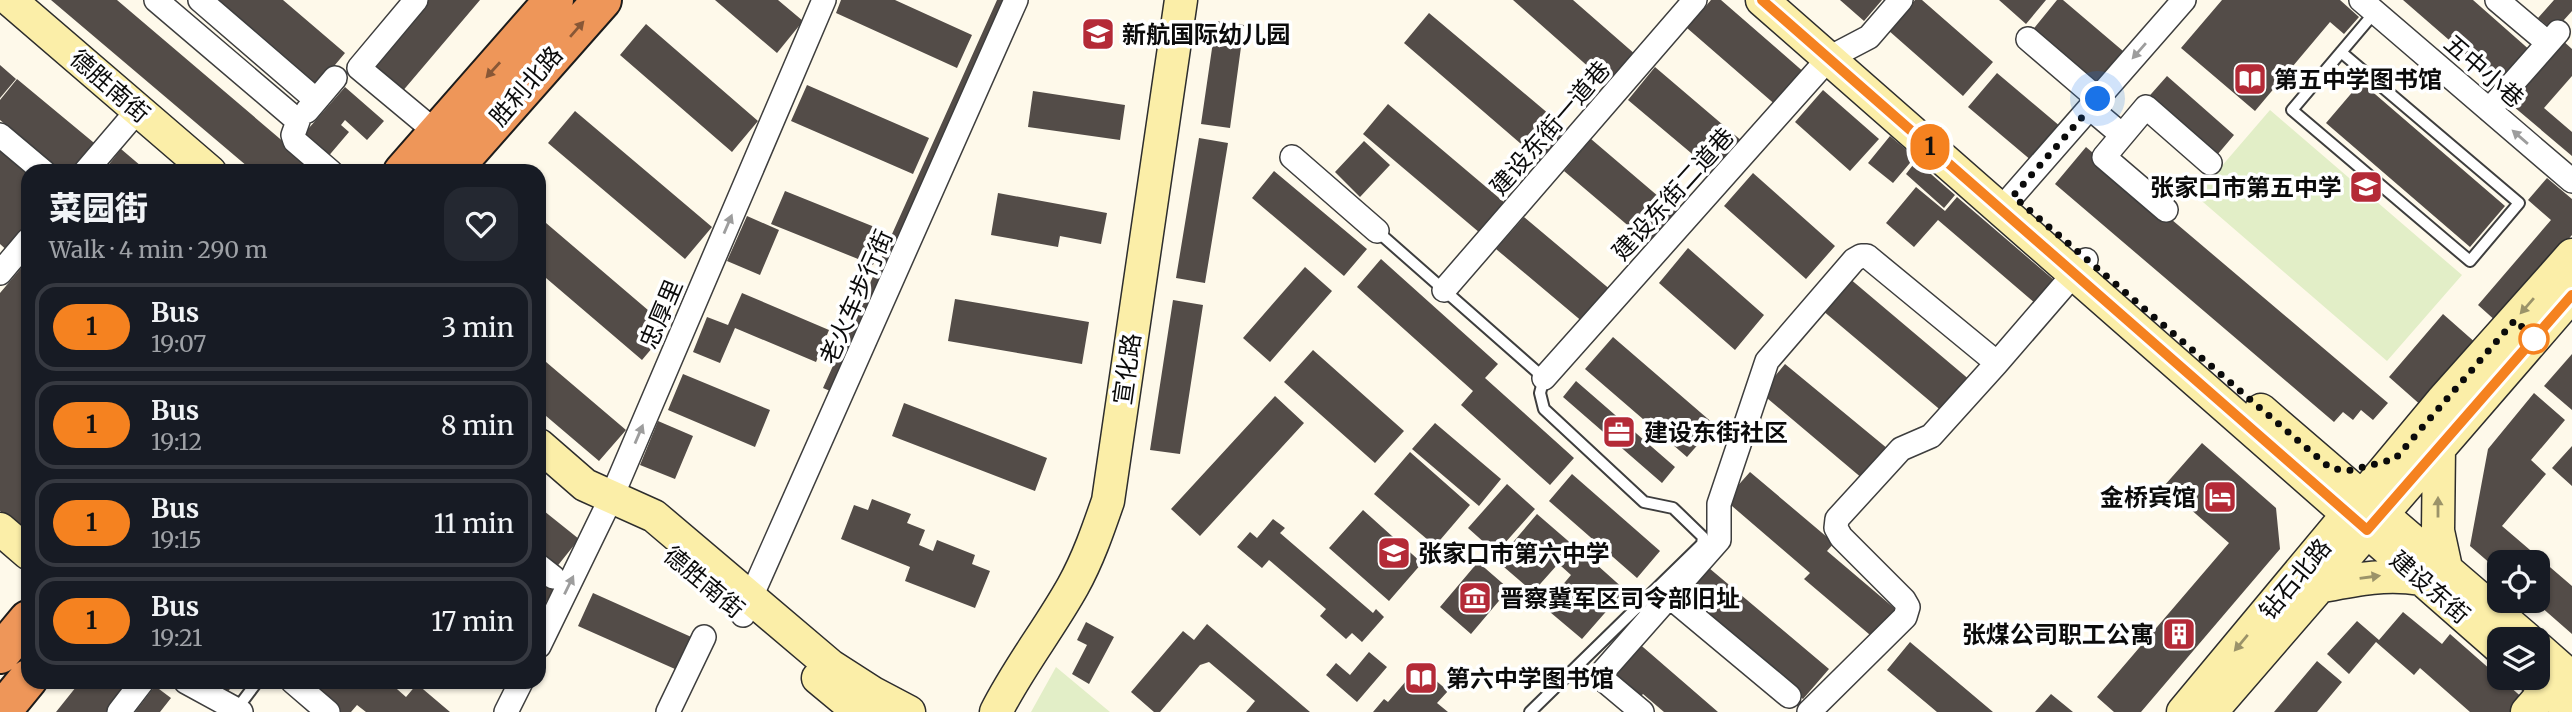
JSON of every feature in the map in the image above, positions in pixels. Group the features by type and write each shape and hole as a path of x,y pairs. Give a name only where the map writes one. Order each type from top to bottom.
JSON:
{"highway":[{"name":"胜利北路","path":"410,164 554,0"},
{"name":"胜利北路","path":"457,164 602,0"},
{"path":"0,654 21,628"},
{"path":"1,712 21,688"}],"main road":[{"name":"德胜南街","path":"10,0 132,117 174,164"},
{"name":"宣化路","path":"985,712 1035,621 1063,577 1097,495 1165,0"},
{"name":"宣化路","path":"996,712 1073,586 1093,545 1108,501 1181,0"},
{"name":"建设东街","path":"1762,0 1838,54 2434,573 2510,627"},
{"name":"建设东街","path":"1790,0 1838,54"},
{"name":"德胜南街","path":"0,16 132,117 199,164"},
{"name":"钻石北路","path":"2211,712 2318,587 2365,514 2395,459 2572,254"},
{"name":"钻石北路","path":"2183,712 2316,553 2365,514 2439,446 2572,295"},
{"path":"2318,587 2374,576 2434,573 2438,531 2439,446"},
{"name":"德胜南街","path":"546,451 635,525 747,606 831,666 909,712"},
{"path":"2316,553 2324,524 2322,477 2395,459"},
{"name":"德胜南街","path":"546,473 576,497 609,504"},
{"path":"0,529 21,547"},
{"name":"建设东街","path":"2434,573 2487,633"},
{"name":"德胜南街","path":"747,606 859,712"},
{"name":"德胜南街","path":"831,666 887,712"},
{"path":"2546,690 2572,712"}],"street":[{"path":"156,0 298,121"},
{"path":"200,0 316,100"},
{"path":"416,0 359,68 437,133"},
{"name":"忠厚里","path":"546,632 609,504 824,0"},
{"name":"老火车步行街","path":"747,606 1016,0"},
{"name":"建设东街一道巷","path":"1444,289 1695,0"},
{"name":"建设东街二道巷","path":"1544,378 1838,54 1869,37 1901,0"},
{"path":"2007,203 2184,0"},
{"path":"2489,110 2553,38 2497,0"},
{"name":"五中小巷","path":"2368,6 2572,181"},
{"path":"2028,39 2094,103 2122,135"},
{"path":"322,164 295,141 293,135 298,121 335,78"},
{"path":"2166,210 2104,157 2146,107 2210,163"},
{"path":"92,164 132,117"},
{"path":"0,135 34,164"},
{"path":"1292,157 1377,231"},
{"path":"2,267 21,247"},
{"path":"1642,712 1599,676 1719,540 1719,504 1766,361 1854,260 1867,256 1997,363"},
{"path":"1669,596 1782,704 1808,712 1905,617 1908,607 1840,537 1836,528 1837,519 1901,449 1931,436 2080,266"},
{"path":"668,712 704,637"},
{"path":"120,712 137,689"},
{"path":"199,689 238,711"},
{"path":"301,689 328,712"},
{"path":"506,712 518,689"}],"lane":[{"path":"2341,52 2519,204 2470,261 2292,110 2341,52 2368,6"},
{"path":"1377,231 1544,378 1540,393 1544,409 1644,502 1673,508 1703,537 1702,544 1530,712"},
{"path":"238,711 252,689"}],"green space":[{"path":"2270,110 2462,275 2387,361 2196,196"},
{"path":"1056,667 1110,712 1031,712"}],"building":[{"path":"51,0 117,0 310,164 245,164"},
{"path":"209,0 283,0 345,53 314,90"},
{"path":"423,0 480,0 401,93 368,65"},
{"path":"715,0 778,0 803,21 777,53"},
{"path":"841,0 895,0 972,35 957,68 836,13"},
{"path":"997,0 1010,0 835,393 823,388"},
{"path":"1513,0 1573,0 1636,55 1609,85"},
{"path":"1711,0 1721,0 1806,74 1778,107 1687,28"},
{"path":"1840,0 1882,0 1864,21"},
{"path":"1915,0 1922,0 1993,62 1963,96 1888,30"},
{"path":"1999,0 2046,0 2026,24"},
{"path":"2057,0 2063,0 2123,51 2094,85 2031,32"},
{"name":"第五中学图书馆","path":"2222,0 2340,0 2359,17 2344,34 2330,22 2255,111 2181,48"},
{"path":"2403,0 2473,0 2532,52 2502,86"},
{"path":"2554,0 2572,0 2572,11 2554,31 2538,18"},
{"path":"1429,13 1569,131 1542,162 1404,43"},
{"path":"1216,21 1244,25 1230,128 1201,124"},
{"path":"646,24 758,121 732,152 620,55"},
{"path":"2561,39 2572,49 2572,76 2544,108 2572,132 2572,156 2507,101"},
{"path":"0,65 16,79 0,98"},
{"path":"1655,67 1743,142 1716,174 1628,100"},
{"path":"1997,73 2061,127 2032,161 1968,107"},
{"path":"2167,76 2234,135 2212,161 2144,102"},
{"path":"17,79 99,147 85,164 52,164 0,120 0,100"},
{"path":"2361,82 2505,206 2470,247 2326,123"},
{"path":"807,85 929,138 913,174 791,121"},
{"path":"345,87 384,121 367,140 345,120 341,125 349,132 326,159 301,137"},
{"path":"1823,90 1879,139 1850,171 1795,122"},
{"path":"1033,91 1125,105 1120,140 1028,127"},
{"path":"1388,104 1505,203 1480,233 1363,134"},
{"path":"575,111 712,227 685,259 548,143"},
{"path":"1890,136 1915,157 1893,183 1868,163"},
{"path":"1199,138 1228,143 1205,283 1176,278"},
{"path":"1591,139 1679,214 1652,246 1564,171"},
{"path":"0,140 21,164 21,240 10,253 0,244"},
{"path":"1364,141 1390,165 1360,197 1335,172"},
{"path":"2086,147 2388,403 2373,420 2361,410 2353,420 2343,412 2334,422 2055,184"},
{"path":"121,149 139,164 109,164"},
{"path":"1916,161 1955,195 1944,208 1906,174"},
{"path":"1274,171 1367,249 1344,276 1252,198"},
{"path":"1753,173 1835,246 1806,279 1724,206"},
{"path":"2547,178 2572,199 2572,235 2497,322 2478,305 2551,220 2528,200"},
{"path":"1916,187 1945,211 1957,197 2054,280 2035,303 1938,220 1914,247 1886,223"},
{"path":"785,191 887,232 873,265 771,224"},
{"path":"998,193 1107,213 1101,244 1060,236 1058,247 991,235"},
{"path":"747,216 779,230 760,275 727,261"},
{"path":"1524,217 1612,291 1584,323 1496,249"},
{"path":"546,223 669,328 642,360 546,278"},
{"path":"1688,248 1764,315 1735,350 1659,283"},
{"path":"1381,259 1498,364 1485,378 1574,458 1550,485 1461,405 1473,391 1357,287"},
{"path":"1305,267 1332,291 1270,362 1243,338"},
{"path":"21,268 21,528 0,511 0,293"},
{"path":"1849,278 1971,381 1944,413 1822,310"},
{"path":"742,293 829,330 816,362 735,328 720,363 693,352 707,317 728,325"},
{"path":"955,299 1089,322 1082,364 948,341"},
{"path":"1173,300 1203,305 1180,454 1150,450"},
{"path":"2443,314 2477,344 2423,407 2389,377"},
{"path":"1613,337 1715,425 1687,457 1585,369"},
{"path":"1313,350 1404,431 1375,463 1284,382"},
{"path":"2572,354 2572,410 2544,386"},
{"path":"546,362 626,430 599,461 546,416"},
{"path":"1785,364 1888,449 1863,479 1761,393"},
{"path":"683,374 770,410 755,447 668,410"},
{"name":"建设东街社区","path":"1576,381 1675,467 1662,483 1563,397"},
{"path":"2534,393 2565,420 2531,460 2546,474 2502,526 2530,550 2487,550 2487,561 2470,546 2488,449"},
{"path":"1275,396 1304,423 1200,536 1171,509"},
{"path":"904,403 1047,458 1035,491 892,436"},
{"path":"658,421 693,436 675,479 640,465"},
{"path":"1435,423 1501,479 1479,506 1412,449"},
{"path":"2202,443 2276,508 2280,549 2141,712 2114,712 2097,697 2229,543 2164,486"},
{"path":"2572,446 2572,486 2552,468"},
{"path":"1410,452 1470,505 1435,546 1374,494"},
{"path":"1750,472 1834,543 1827,551 1900,613 1876,640 1804,579 1810,573 1725,500"},
{"path":"1572,474 1660,551 1637,578 1549,501"},
{"path":"1507,484 1535,509 1496,553 1468,528"},
{"path":"872,499 911,514 907,523 925,530 919,545 933,551 937,540 975,555 972,564 990,571 975,608 905,581 910,567 841,539 854,505 868,510"},
{"path":"1363,510 1422,563 1389,601 1329,548"},
{"path":"546,513 579,539 555,569 546,562"},
{"path":"1537,514 1574,546 1533,592 1497,561"},
{"path":"1273,519 1285,528 1280,533 1373,613 1376,609 1384,617 1362,642 1352,633 1346,639 1320,616 1326,609 1269,560 1262,568 1237,547 1250,532 1257,538"},
{"path":"1577,547 1625,590 1582,639 1544,607 1571,575 1561,566"},
{"name":"晋察冀军区司令部旧址","path":"1478,562 1509,589 1471,634 1440,607"},
{"path":"2550,567 2572,586 2572,634 2548,613"},
{"path":"1709,568 1829,669 1803,699 1683,599"},
{"path":"546,584 555,591 546,602"},
{"path":"593,593 698,640 684,673 578,626"},
{"path":"2403,612 2442,644 2450,634 2487,667 2487,690 2514,690 2525,700 2515,712 2470,712 2420,668 2414,675 2376,642 2349,674 2327,654 2357,621 2379,640"},
{"path":"1086,622 1114,637 1089,684 1072,674 1087,645 1077,640"},
{"path":"1207,624 1310,712 1246,712 1255,701 1209,662 1200,665 1160,712 1154,712 1131,692 1183,631 1194,640"},
{"path":"1636,641 1718,712 1664,712 1643,694 1639,698 1609,672"},
{"path":"1910,642 1993,712 1937,712 1887,670"},
{"path":"1369,652 1387,667 1357,702 1326,675 1336,663 1350,675"},
{"path":"2317,661 2342,682 2317,712 2274,712"},
{"name":"第六中学图书馆","path":"1419,666 1448,691 1437,703 1448,712 1373,712 1384,699 1388,702"},
{"path":"74,689 130,689 112,712 56,712"},
{"path":"153,689 159,689 171,698 160,712 135,712"},
{"path":"309,689 397,689 406,697 413,689 423,689 450,712 366,712 357,705 351,712 336,712"},
{"path":"2051,694 2073,712 2035,712"}],"bus line":[{"name":"1","path":"1762,0 2367,530 2572,295"}],"place":[{"name":"新航国际幼儿园","path":"1098,34"},
{"name":"第五中学图书馆","path":"2250,79"},
{"name":"张家口市第五中学","path":"2366,187"},
{"name":"建设东街社区","path":"1619,432"},
{"name":"金桥宾馆","path":"2220,497"},
{"name":"张家口市第六中学","path":"1394,553"},
{"name":"晋察冀军区司令部旧址","path":"1475,598"},
{"name":"张煤公司职工公寓","path":"2179,634"},
{"name":"第六中学图书馆","path":"1421,678"}],"route":[{"path":"2098,99 2013,196 2330,468 2347,471 2395,459 2442,401 2515,320 2534,339"}]}
